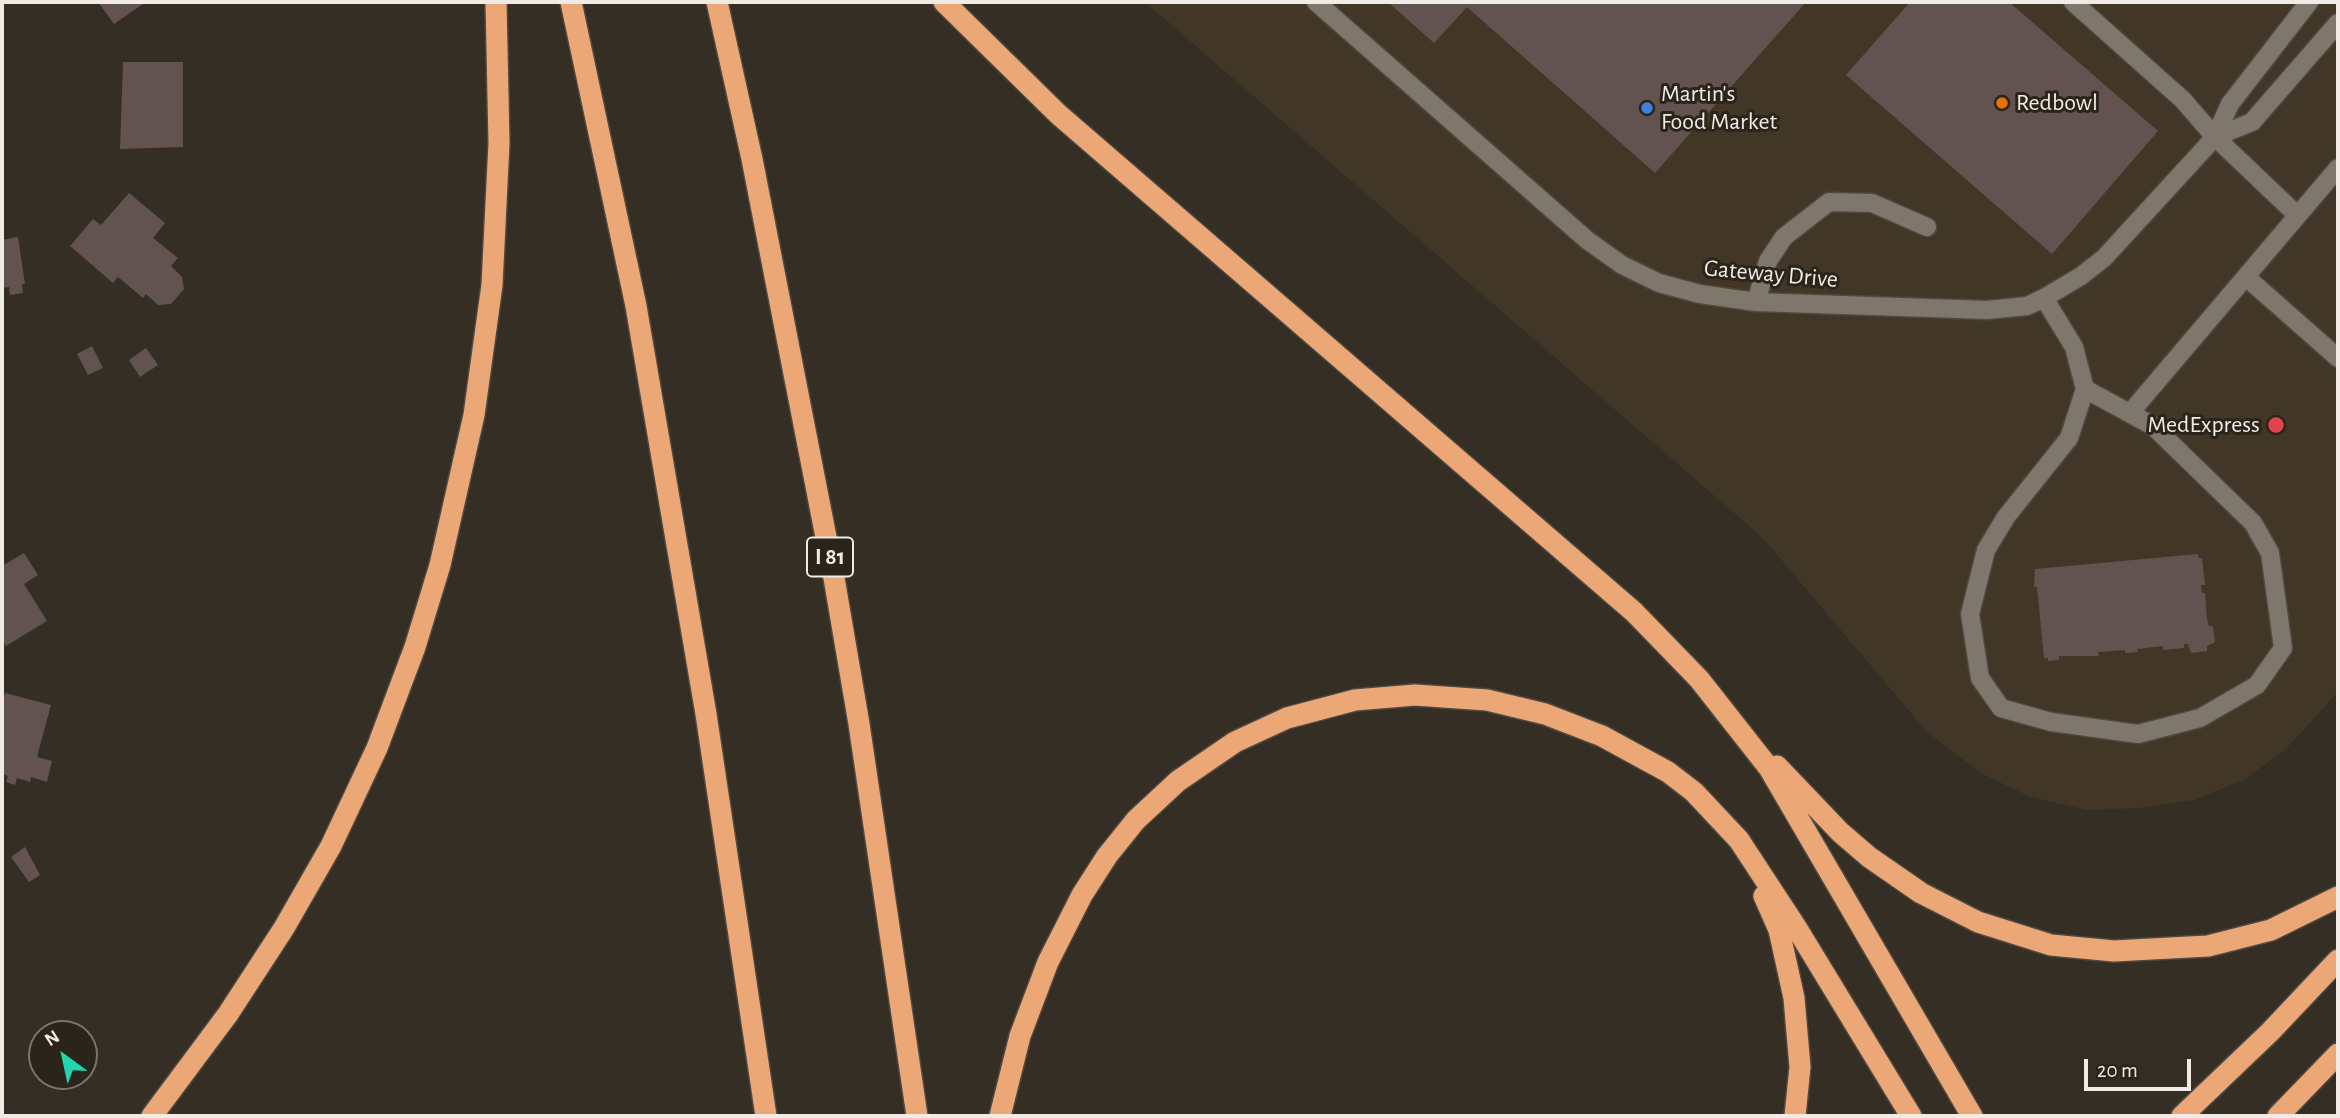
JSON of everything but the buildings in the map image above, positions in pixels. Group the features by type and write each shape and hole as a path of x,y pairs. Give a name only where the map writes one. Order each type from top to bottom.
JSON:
{"highway":[{"path":"152,1116 228,1014 284,928 324,858 377,748 415,647 440,565 474,415 492,285 499,143 496,2"},
{"path":"571,2 639,320 706,714 766,1116"},
{"name":"I 81","path":"717,2 752,159 834,579 862,738 917,1116"},
{"path":"944,2 1058,114 1634,612 1699,679 1769,768 1972,1116"},
{"path":"1000,1116 1020,1036 1048,962 1082,895 1107,856 1136,820 1178,781 1235,742 1287,718 1354,700 1415,695 1487,700 1545,714 1602,736 1668,772 1714,810 1739,840 1796,927 1911,1116"},
{"path":"1734,721 1840,832 1869,857 1921,893 1978,922 2014,935 2051,945 2114,951 2208,946 2271,930 2338,897"},
{"path":"1739,840 1779,930 1794,998 1800,1067 1795,1116"},
{"path":"2182,1116 2270,1032 2338,960"},
{"path":"2278,1116 2338,1054"}],"street":[{"name":"Gateway Drive","path":"1316,2 1587,240 1622,265 1659,283 1700,295 1756,302 1987,310 2027,306 2081,276 2104,258 2215,137 2230,104 2309,2"},
{"path":"2073,2 2183,100 2215,137 2297,215"},
{"name":"Gateway Drive","path":"2215,137 2252,122 2338,23"},
{"path":"2130,413 2338,168"},
{"path":"1756,302 1768,261 1784,237 1829,202 1872,203 1927,227"},
{"path":"2246,276 2338,358"},
{"path":"2044,298 2074,347 2085,389 2069,438 2006,517 1986,550 1970,614 1980,678 2001,708 2051,722 2137,734 2200,718 2257,685 2283,648 2270,553 2253,523 2152,426 2085,389"}],"shaded area":[{"path":"1145,2 2338,2 2338,692 2285,750 2245,779 2194,800 2140,808 2087,810 2028,796 1981,773 1927,732 1762,537"}],"place":[{"name":"Redbowl","path":"2002,103"},
{"name":"Martin's Food Market","path":"1647,108"},
{"name":"MedExpress","path":"2276,425"}]}
